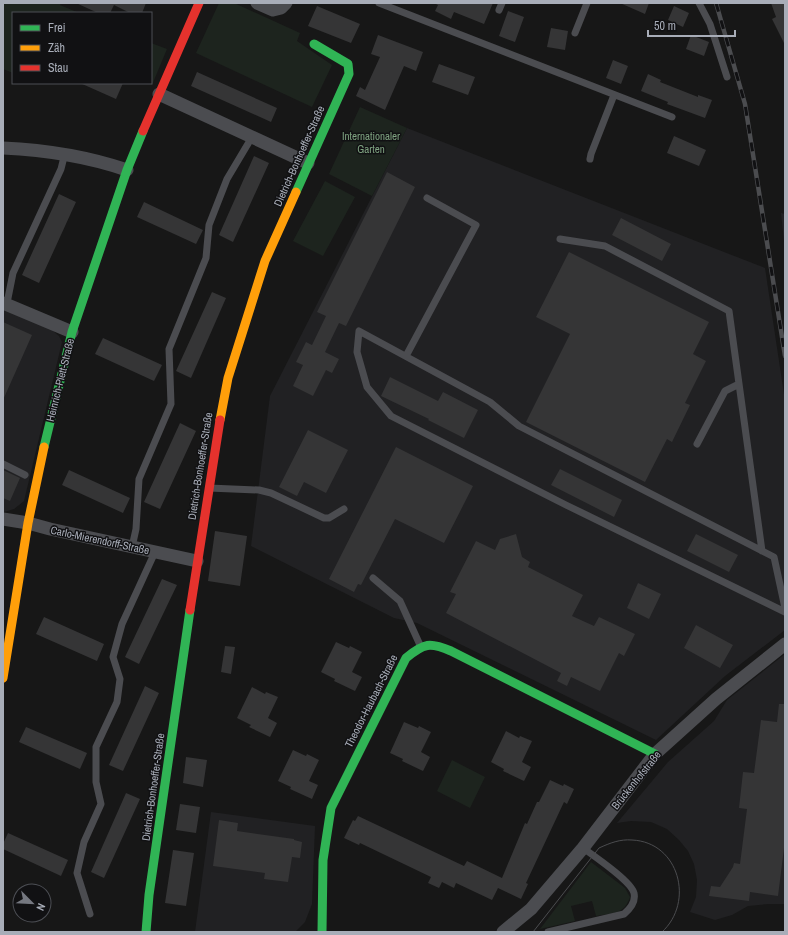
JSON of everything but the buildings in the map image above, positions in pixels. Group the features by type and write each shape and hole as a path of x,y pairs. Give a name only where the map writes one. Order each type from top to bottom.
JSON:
{"street":[{"name":"Heinrich-Plett-Straße","path":"3,678 28,523 45,443 72,332 127,170 199,3"},
{"path":"257,3 273,10 281,8 286,3"},
{"name":"Dietrich-Bonhoeffer-Straße","path":"146,932 149,895 197,561 217,434 228,378 265,261 349,74 348,64 314,44"},
{"path":"159,94 308,163"},
{"path":"3,148 32,149 65,153 127,170"},
{"path":"4,304 72,332"},
{"name":"Carlo-Mierendorff-Straße","path":"3,519 28,523 197,561"},
{"path":"420,646 431,644 447,649 655,754"},
{"name":"Brückenhofstraße","path":"507,931 531,909 583,848 655,754 716,699 785,644"},
{"name":"Theodor-Haubach-Straße","path":"322,932 323,860 325,838 331,808 406,658 420,646"}],"lane":[{"path":"379,3 672,117"},
{"path":"575,33 587,3"},
{"path":"699,3 710,24 727,77"},
{"path":"590,160 614,95"},
{"path":"132,547 136,529 139,479 171,404 169,349 206,258 209,225 225,186 252,137"},
{"path":"4,304 8,298 13,273 61,169 65,153"},
{"path":"406,356 476,225 427,198"},
{"path":"560,239 605,246 729,311 762,551"},
{"path":"785,608 774,557 519,426 490,402 359,331 357,352 367,387 391,416 566,505 785,612"},
{"path":"697,444 725,391 739,384"},
{"path":"3,464 25,475"},
{"path":"208,488 259,490 271,493 324,518 329,518 344,509"},
{"path":"90,914 77,873 84,842 101,804 96,782 96,747 117,702 120,679 114,657 122,624 155,552"},
{"path":"372,578 400,601 420,646"},
{"path":"548,932 624,914 630,909 633,902 634,893 631,887 622,878 583,848"}],"shaded area":[{"path":"407,128 765,268 785,401 785,630 725,676 656,740 417,623 394,618 251,546 270,396"},
{"path":"781,213 785,214 785,251"},
{"path":"3,308 52,330 59,336 62,342 24,501 14,509 4,512"},
{"path":"785,654 785,904 748,906 732,915 715,920 690,912 696,897 697,880 694,864 688,851 679,840 667,829 651,822 631,821 617,823 668,762 714,721 727,700"},
{"path":"211,812 315,826 312,904 305,922 296,931 195,932"}],"green space":[{"path":"3,3 61,3 60,5 77,12 12,12 12,73 3,69"},
{"path":"219,3 234,3 300,33 297,41 332,65 312,107 196,53"},
{"path":"152,43 167,49 152,85 150,84 152,84"},
{"name":"Internationaler Garten","path":"360,107 407,128 372,196 329,174"},
{"path":"325,181 355,197 323,256 293,241"},
{"path":"452,760 485,777 470,808 437,791"},
{"path":"591,862 625,888 630,897 624,907 617,912 596,916 592,901 571,906 575,921 540,929"}],"tram line":[{"path":"533,932 599,848 607,844 623,840 648,843 661,851 671,862 677,876 679,890 678,905 672,920 662,932"}],"railway":[{"path":"716,3 745,104 785,356"}],"traffic: fast":[{"path":"296,192 349,74 348,64 314,44"},
{"path":"44,447 72,332 127,170 143,131"},
{"path":"146,932 149,895 190,610"},
{"path":"322,932 323,860 331,808 406,658 418,649 432,645 451,651 655,754"}],"traffic: slow":[{"path":"220,420 228,378 265,261 296,192"},
{"path":"3,678 28,523 44,447"}],"traffic: jam":[{"path":"143,131 199,3"},
{"path":"190,610 220,420"}]}
